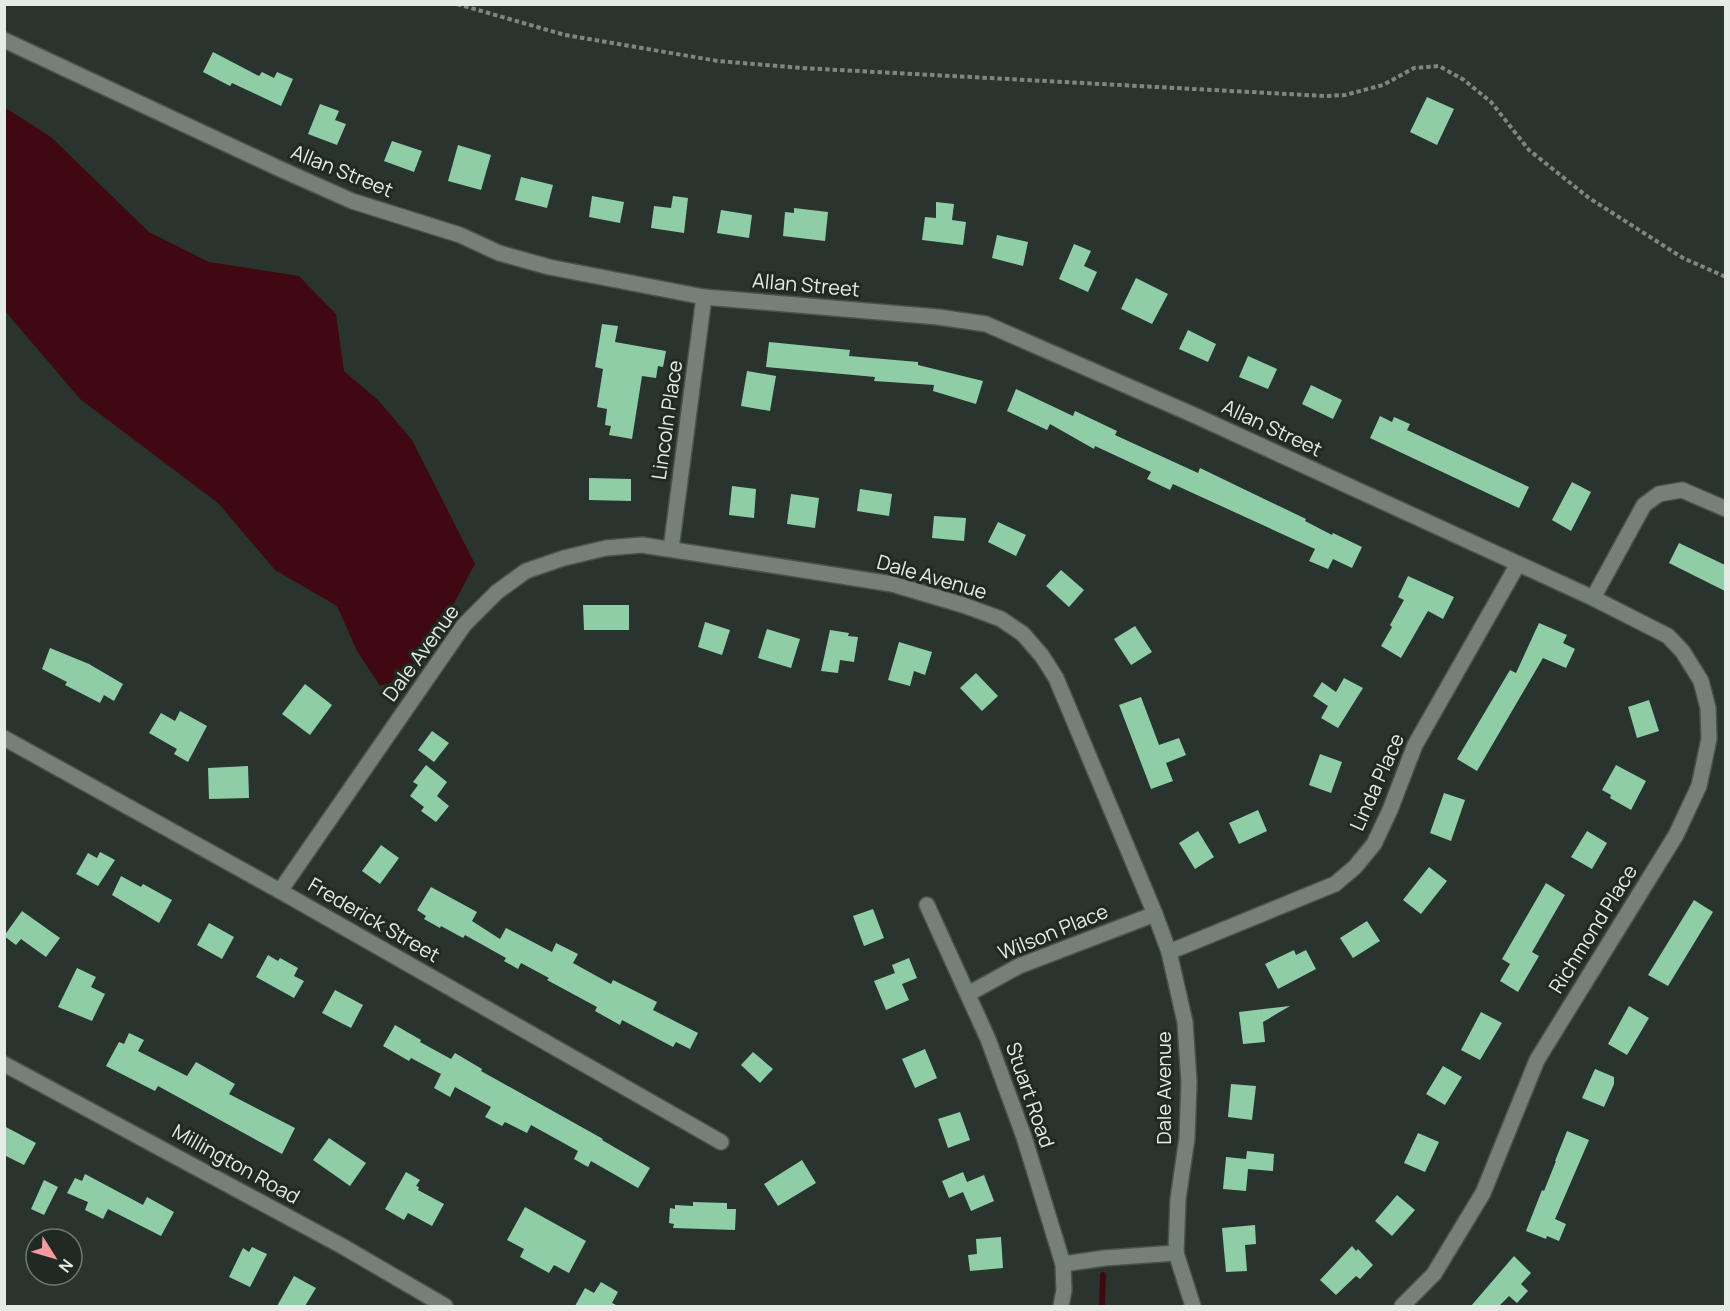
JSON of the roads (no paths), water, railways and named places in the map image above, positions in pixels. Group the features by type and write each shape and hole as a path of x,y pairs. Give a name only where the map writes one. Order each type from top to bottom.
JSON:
{"street":[{"name":"Allan Street","path":"4,40 352,201 460,235 499,253 549,267 704,297 938,317 986,324 1196,416 1593,598"},
{"name":"Lincoln Place","path":"671,549 704,297"},
{"path":"1593,598 1644,505 1659,494 1682,490 1725,509"},
{"name":"Dale Avenue","path":"280,891 464,625 497,592 526,571 574,555 606,548 642,545 892,584 1001,619 1023,634 1042,656 1056,678 1169,952 1185,1022 1189,1082 1187,1138 1179,1199 1176,1253 1192,1306"},
{"name":"Linda Place","path":"1169,952 1335,884 1355,867 1374,844 1415,745 1518,564"},
{"name":"Richmond Place","path":"1402,1306 1434,1274 1483,1193 1537,1060 1676,836 1699,786 1709,739 1708,708 1701,681 1683,652 1668,636 1593,598"},
{"name":"Frederick Street","path":"4,738 280,891 721,1142"},
{"name":"Stuart Road","path":"927,905 988,1039 1024,1137 1063,1264 1064,1290 1061,1306"},
{"name":"Wilson Place","path":"968,994 1019,966 1155,914"},
{"name":"Millington Road","path":"4,1064 342,1246 445,1306"},
{"path":"1063,1264 1105,1258 1176,1253"}],"waterway":[{"path":"1102,1306 1103,1275"}]}
